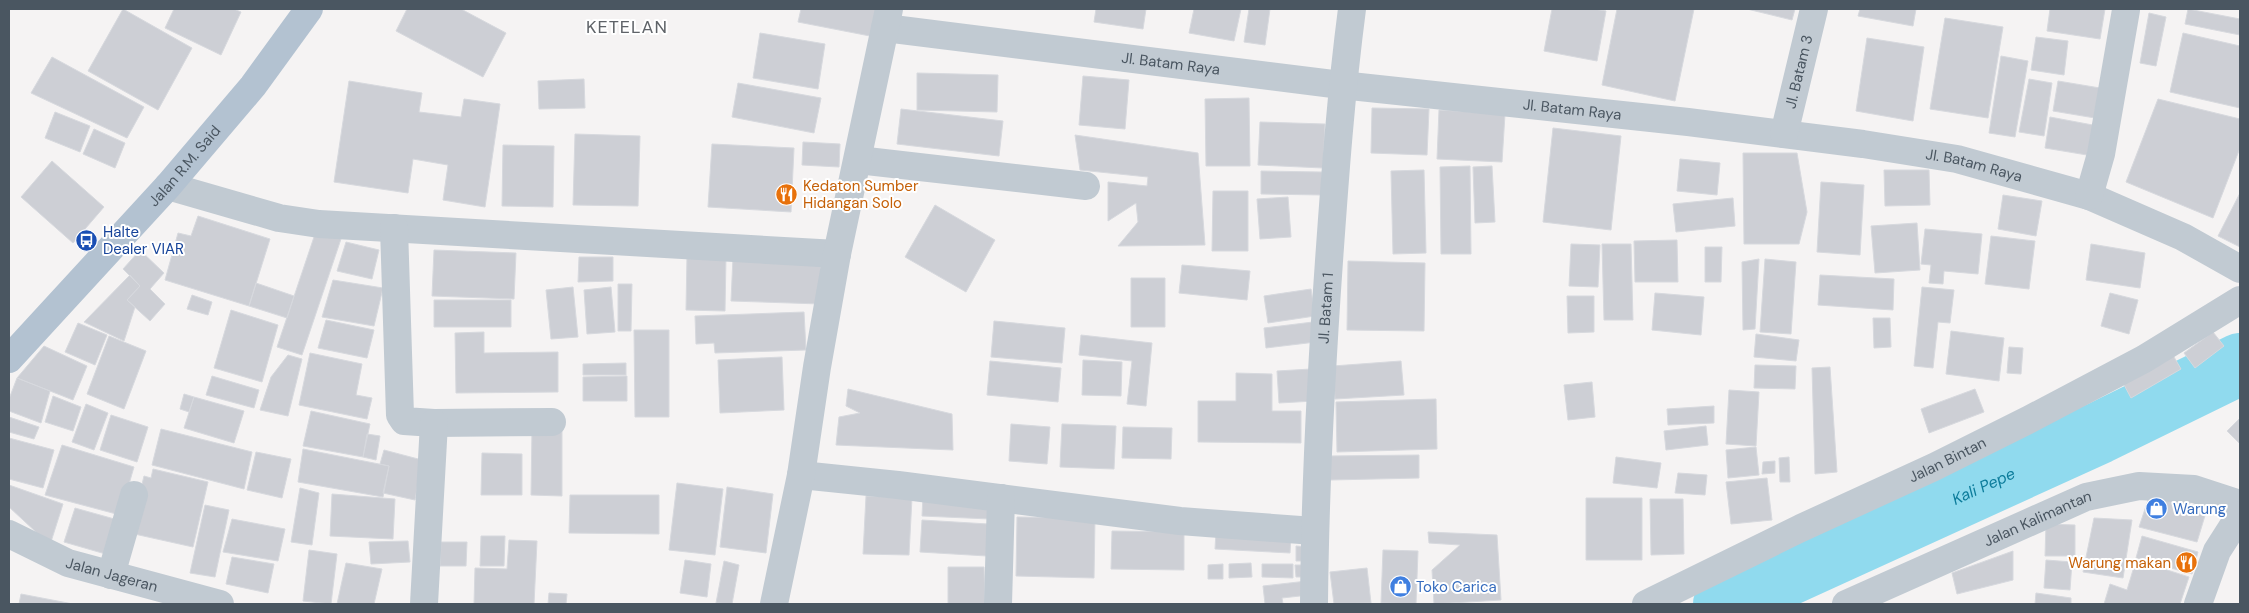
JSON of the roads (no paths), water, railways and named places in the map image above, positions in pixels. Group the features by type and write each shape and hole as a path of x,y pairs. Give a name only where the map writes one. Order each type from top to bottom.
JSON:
{"main road":[{"name":"Jalan R.M. Said","path":"9,358 168,186 253,86 309,9"}],"street":[{"name":"Jl. Batam 1","path":"1314,604 1314,531 1322,363 1342,85 1352,9"},
{"name":"Jl. Batam 3","path":"1784,134 1814,9"},
{"path":"2089,196 2101,154 2126,10"},
{"path":"774,604 801,475 817,367 838,254 887,19"},
{"name":"Jl. Batam Raya","path":"887,19 1342,85 1688,122 1957,159 2089,196 2183,237 2240,269"},
{"path":"858,160 1086,186"},
{"path":"168,186 279,218 319,224 838,254"},
{"path":"394,228 400,415 404,420 434,423 552,422"},
{"name":"Jalan Bintan","path":"1646,604 1801,528 1934,467 2030,419 2144,359 2240,300"},
{"path":"424,604 434,423"},
{"path":"801,475 1180,521 1314,531"},
{"name":"Jalan Kalimantan","path":"1846,604 2086,497 2139,486 2194,489 2240,504"},
{"path":"111,575 134,495"},
{"path":"998,604 1001,498"},
{"path":"2198,604 2217,551 2240,515"},
{"name":"Jalan Jageran","path":"9,534 68,562 220,604"}],"waterway":[{"name":"Kali Pepe","path":"1724,604 2099,433 2240,364"}],"place":[{"name":"Kedaton Sumber Hidangan Solo","path":"787,195"},
{"name":"Halte Dealer VIAR","path":"87,241"},
{"name":"Warung","path":"2157,509"},
{"name":"Warung makan","path":"2187,563"},
{"name":"Toko Carica","path":"1400,587"}],"district":[{"name":"KETELAN","path":"627,27"}]}
